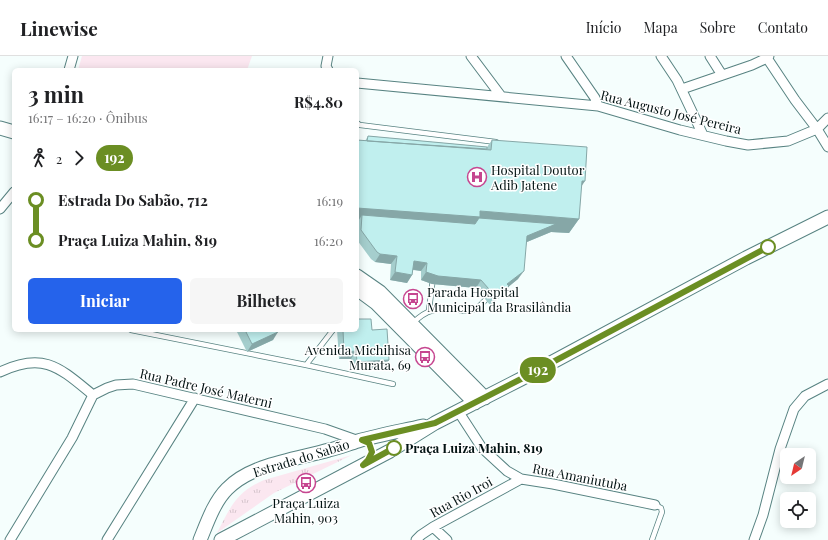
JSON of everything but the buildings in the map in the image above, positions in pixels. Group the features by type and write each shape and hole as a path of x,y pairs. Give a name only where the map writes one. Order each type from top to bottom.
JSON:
{"street":[{"path":"70,68 73,56"},
{"path":"327,68 328,56"},
{"path":"471,56 500,96"},
{"path":"566,56 595,98 598,106"},
{"path":"661,56 682,89 703,135"},
{"path":"710,56 722,75"},
{"path":"682,89 752,65 768,57 795,100 828,147"},
{"name":"Rua Augusto José Pereira","path":"359,83 598,106 658,124 748,145 788,141 816,129 828,118"},
{"path":"0,128 12,131"},
{"path":"0,209 12,194"},
{"name":"Estrada do Sabão","path":"221,540 390,451 435,423 480,401 746,258 828,217"},
{"path":"359,277 380,292 412,324 480,401"},
{"path":"359,293 376,303 452,379 480,401"},
{"path":"0,372 35,362 46,364 56,367 64,372 93,395 72,438 10,540"},
{"path":"452,379 458,391 454,413"},
{"name":"Rua Padre José Materni","path":"93,395 106,388 116,385 133,384 325,429 360,440"},
{"path":"754,540 763,515 789,419 794,409 805,396 828,384"},
{"path":"107,540 195,398"},
{"name":"Rua Amaniutuba","path":"454,413 482,448 507,471 521,479 655,505"},
{"name":"Estrada do Sabão","path":"200,540 210,516 227,489 239,479 255,470 335,449 360,440 435,423"},
{"path":"360,440 369,443 372,452 368,460 363,465"},
{"name":"Rua Rio Iroi","path":"416,540 433,527 521,479"},
{"path":"433,527 447,540"}],"lane":[{"path":"359,124 501,143"},
{"path":"429,310 433,278 435,274"},
{"path":"412,324 429,310 444,309 464,311 476,309 495,291"},
{"path":"141,332 393,384"},
{"path":"306,365 331,332"},
{"path":"652,540 662,512 660,508 655,505"}],"green space":[{"path":"82,56 252,56 248,68 79,68"},
{"path":"352,455 274,493 217,533 230,508 240,495 254,485 264,480"}],"bus line":[{"name":"192","path":"394,448 363,465 371,456 372,450 369,443 362,440 435,423 521,379 768,247"}],"place":[{"name":"Hospital Doutor Adib Jatene","path":"477,177"},
{"name":"Parada Hospital Municipal da Brasilândia","path":"413,299"},
{"name":"Avenida Michihisa Murata, 69","path":"425,357"},
{"name":"Praça Luiza Mahin, 819","path":"394,448"},
{"name":"Praça Luiza Mahin, 903","path":"306,483"}]}
